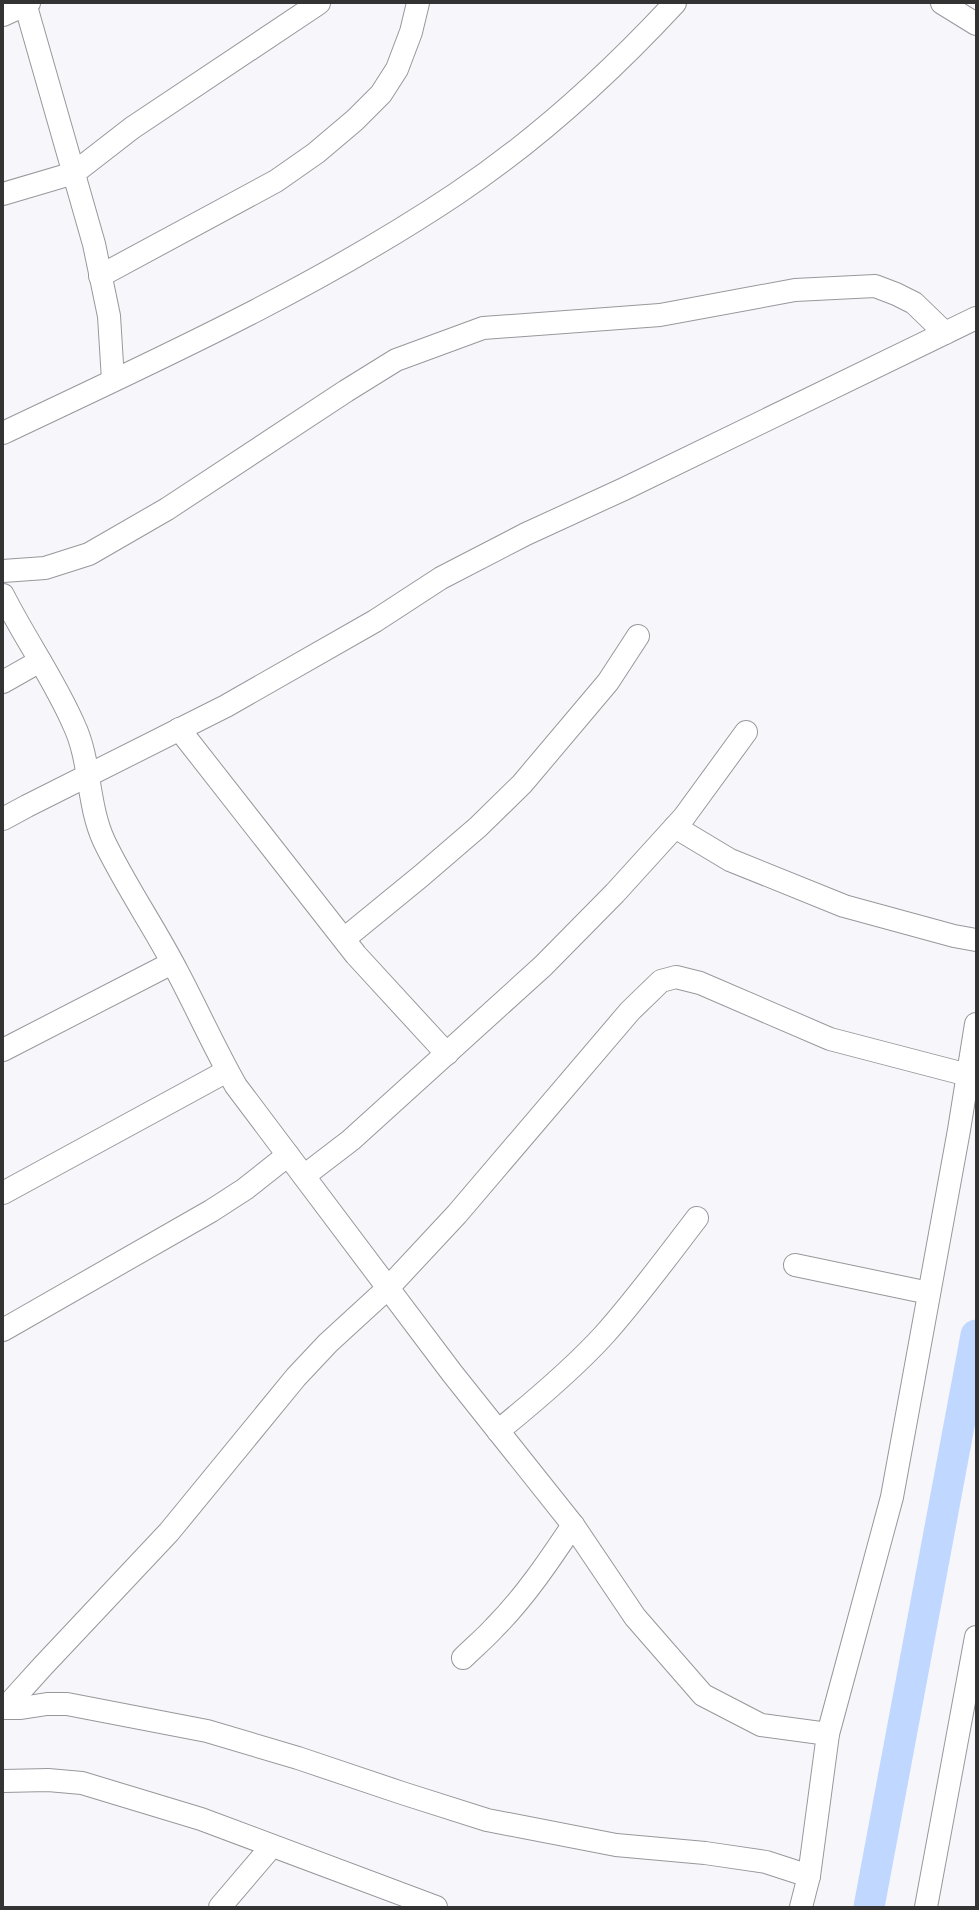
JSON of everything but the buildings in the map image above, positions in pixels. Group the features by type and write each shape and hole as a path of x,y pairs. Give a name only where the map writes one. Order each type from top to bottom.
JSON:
{"street":[{"path":"3,194 74,173 132,128 319,3"},
{"path":"100,276 276,181 316,153 355,120 381,94 397,69 411,32 418,3"},
{"path":"3,433 227,326 380,241 457,193 520,146 592,87 675,3"},
{"path":"942,3 976,24"},
{"path":"3,15 26,4 94,244 109,316 113,380"},
{"path":"3,571 45,568 89,554 167,509 346,391 396,360 484,328 660,315 795,290 875,286 914,303 944,333"},
{"path":"3,820 226,706 375,621 441,578 526,534 624,489 976,318"},
{"path":"3,595 74,725 83,751 92,803 103,840 129,890 172,963 209,1038 236,1086 452,1374 574,1525 635,1617 703,1695 761,1725 828,1734"},
{"path":"344,939 473,832 522,784 608,682 638,636"},
{"path":"3,682 40,661"},
{"path":"179,729 344,939 447,1054"},
{"path":"304,1176 351,1140 543,966 615,892 684,817 746,732"},
{"path":"675,827 730,860 844,906 954,936 976,940"},
{"path":"3,1050 172,963"},
{"path":"4,1708 169,1532 296,1377 328,1343 388,1288 458,1214 630,1011 653,988 668,978 676,977 700,983 830,1039 968,1075"},
{"path":"801,1907 809,1876 828,1734 892,1498 976,1024"},
{"path":"3,1193 227,1071"},
{"path":"3,1330 211,1211 244,1189 288,1155"},
{"path":"498,1431 536,1400 603,1336 636,1298 697,1218"},
{"path":"795,1265 929,1294"},
{"path":"463,1658 495,1628 517,1602 574,1525"},
{"path":"926,1907 976,1637"},
{"path":"4,1708 21,1708 47,1704 67,1704 207,1731 298,1758 487,1820 616,1845 704,1853 766,1862 809,1876"},
{"path":"7,1785 48,1780 82,1784 201,1819 436,1907"},
{"path":"220,1907 272,1846"}],"waterway":[{"path":"869,1907 976,1335"}]}
